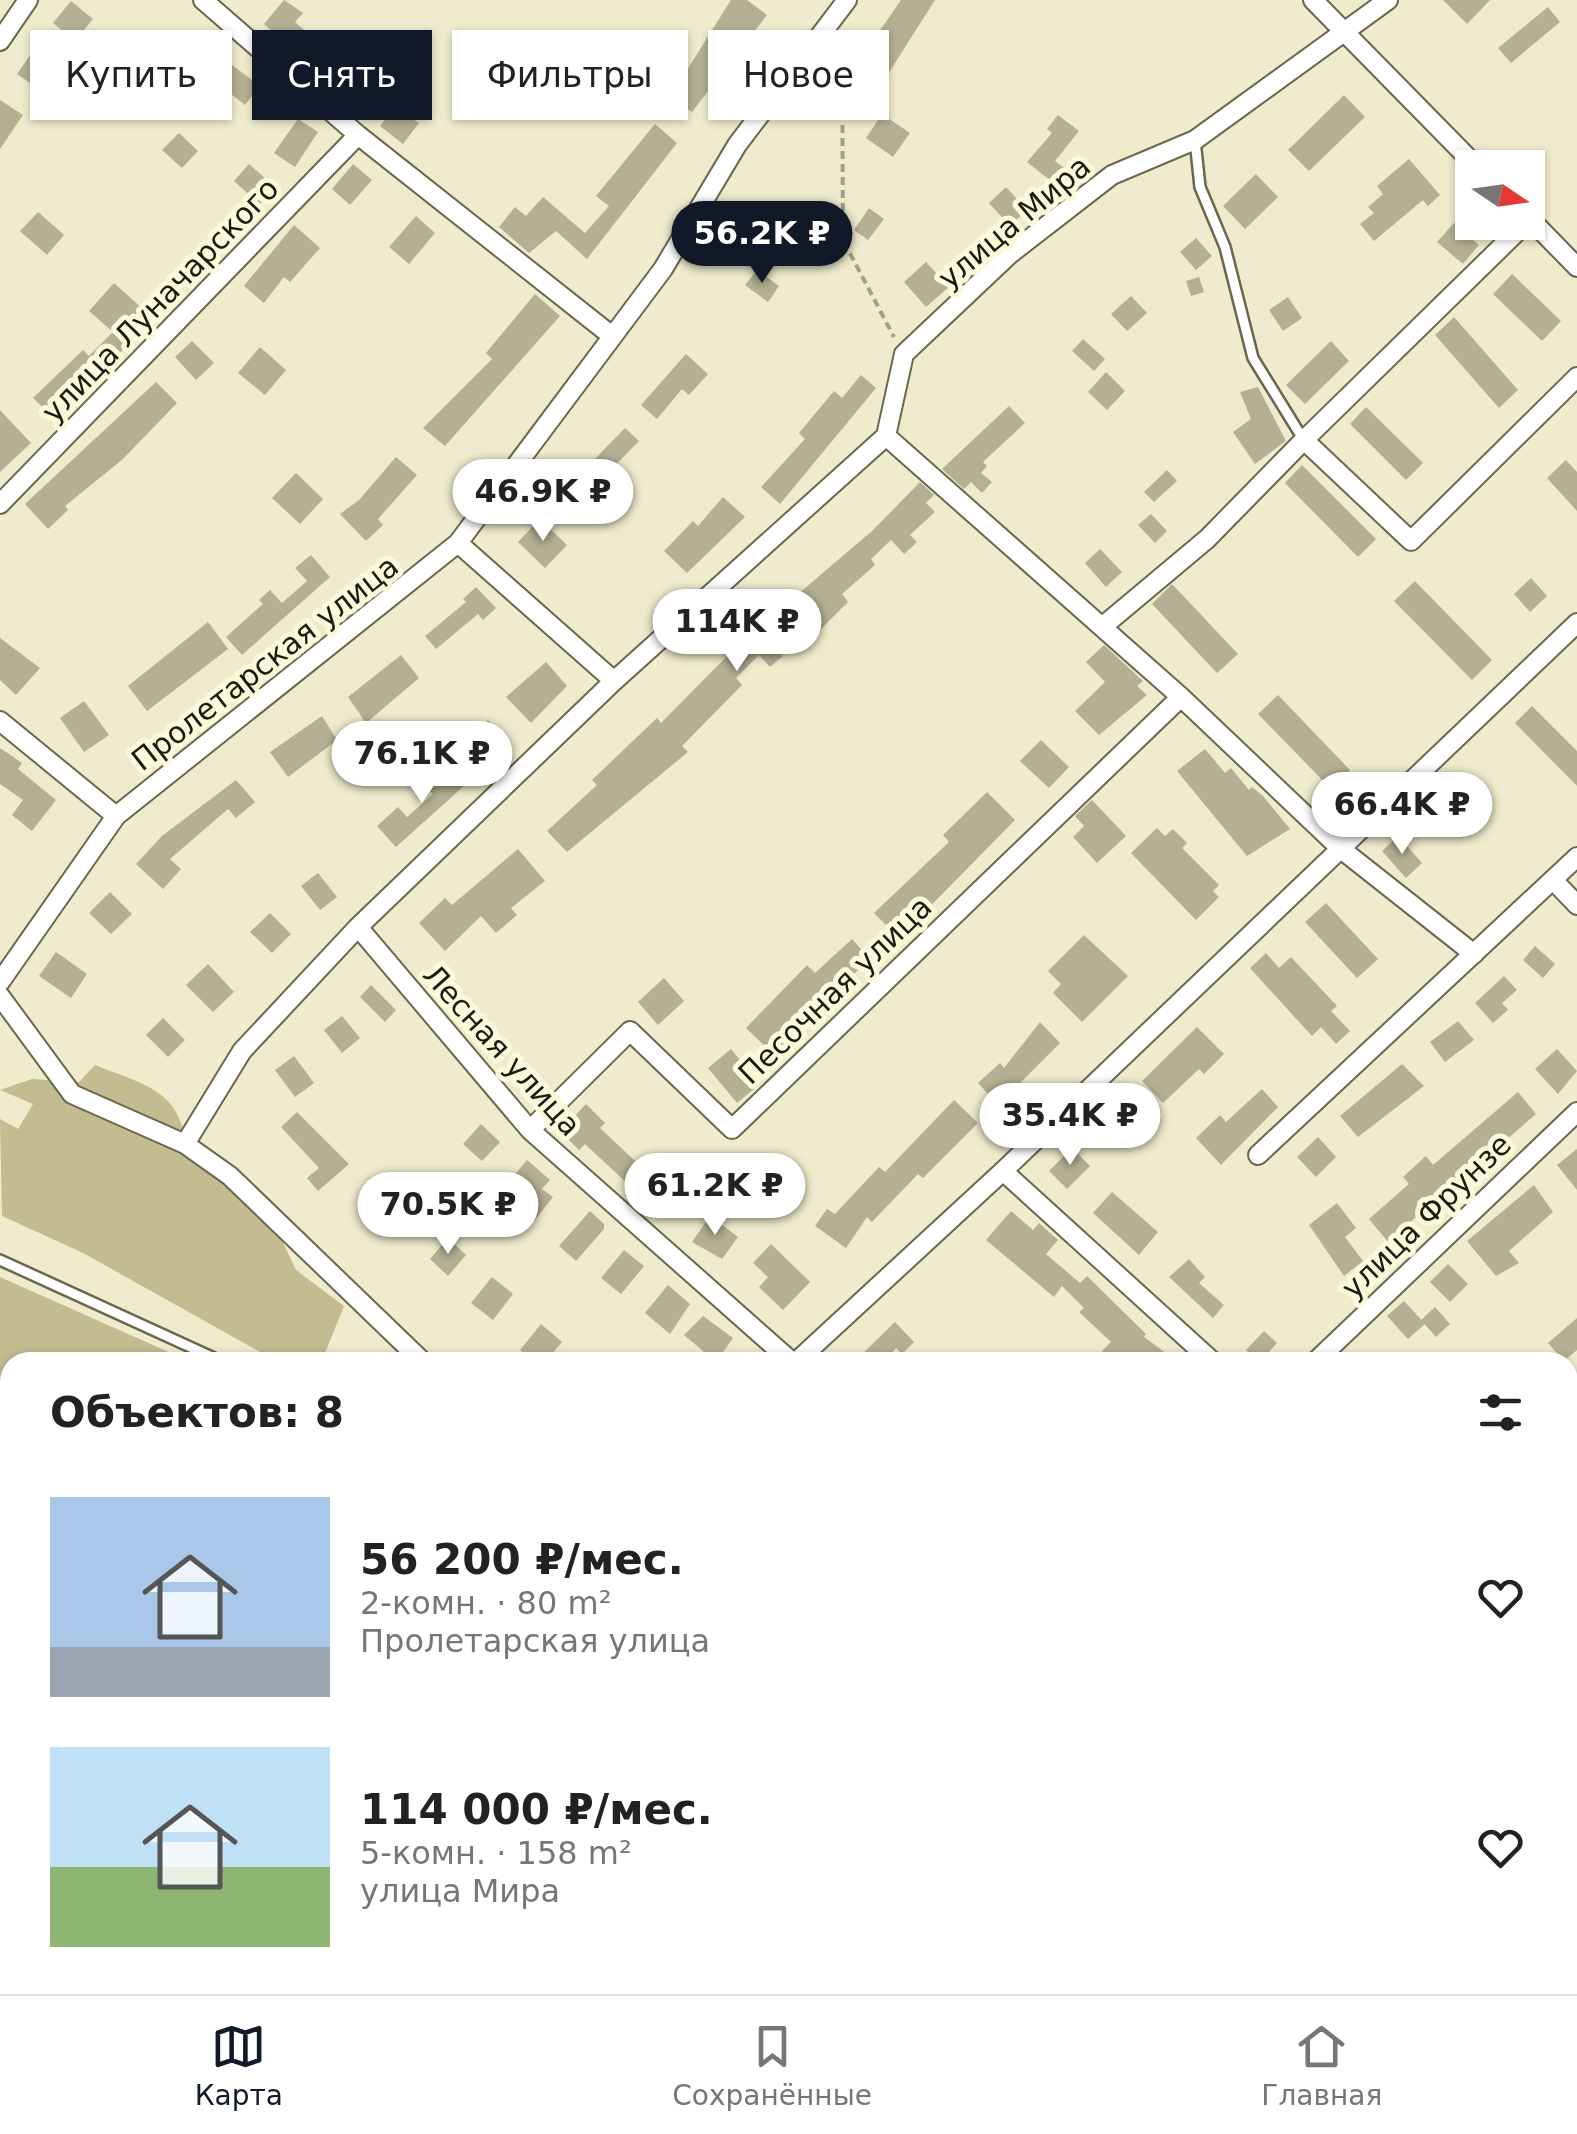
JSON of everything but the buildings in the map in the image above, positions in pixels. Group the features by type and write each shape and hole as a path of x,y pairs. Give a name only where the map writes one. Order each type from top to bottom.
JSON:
{"street":[{"path":"0,41 28,0"},
{"path":"204,0 358,135 612,336"},
{"path":"1313,0 1460,150"},
{"name":"улица Мира","path":"904,354 1010,254 1112,175 1195,140 1388,0"},
{"name":"Пролетарская улица","path":"0,982 116,816 458,543 664,269 737,145 843,4"},
{"name":"улица Луначарского","path":"0,504 358,135"},
{"path":"1545,236 1577,267"},
{"path":"1102,627 1207,539 1508,240"},
{"path":"186,1144 242,1051 358,927 614,681 886,436 904,354"},
{"path":"1307,443 1410,542 1577,377"},
{"path":"886,436 1181,697 1341,849 1474,954"},
{"path":"458,543 614,681"},
{"path":"805,1352 1004,1171 1577,623"},
{"name":"Песочная улица","path":"530,1130 630,1031 732,1128 1181,697"},
{"path":"0,721 116,816"},
{"path":"1258,1156 1577,858"},
{"path":"1552,880 1577,905"},
{"name":"Лесная улица","path":"358,927 530,1130 783,1352"},
{"path":"0,996 72,1094 186,1144 230,1176 413,1352"},
{"name":"улица Фрунзе","path":"1325,1352 1577,1112"},
{"path":"1004,1171 1202,1352"}],"lane":[{"path":"1195,140 1200,186 1225,247 1253,358 1307,443"},
{"path":"0,1260 202,1352"}],"path":[{"path":"843,4 843,240 904,354"}],"shaded area":[{"path":"95,1065 142,1084 166,1099 182,1125 186,1144 270,1215 296,1270 344,1306 325,1352 260,1352 83,1253 2,1216 0,1119 18,1129 33,1104 0,1090 32,1079 79,1082"},
{"path":"0,1277 169,1352 0,1352"}]}
